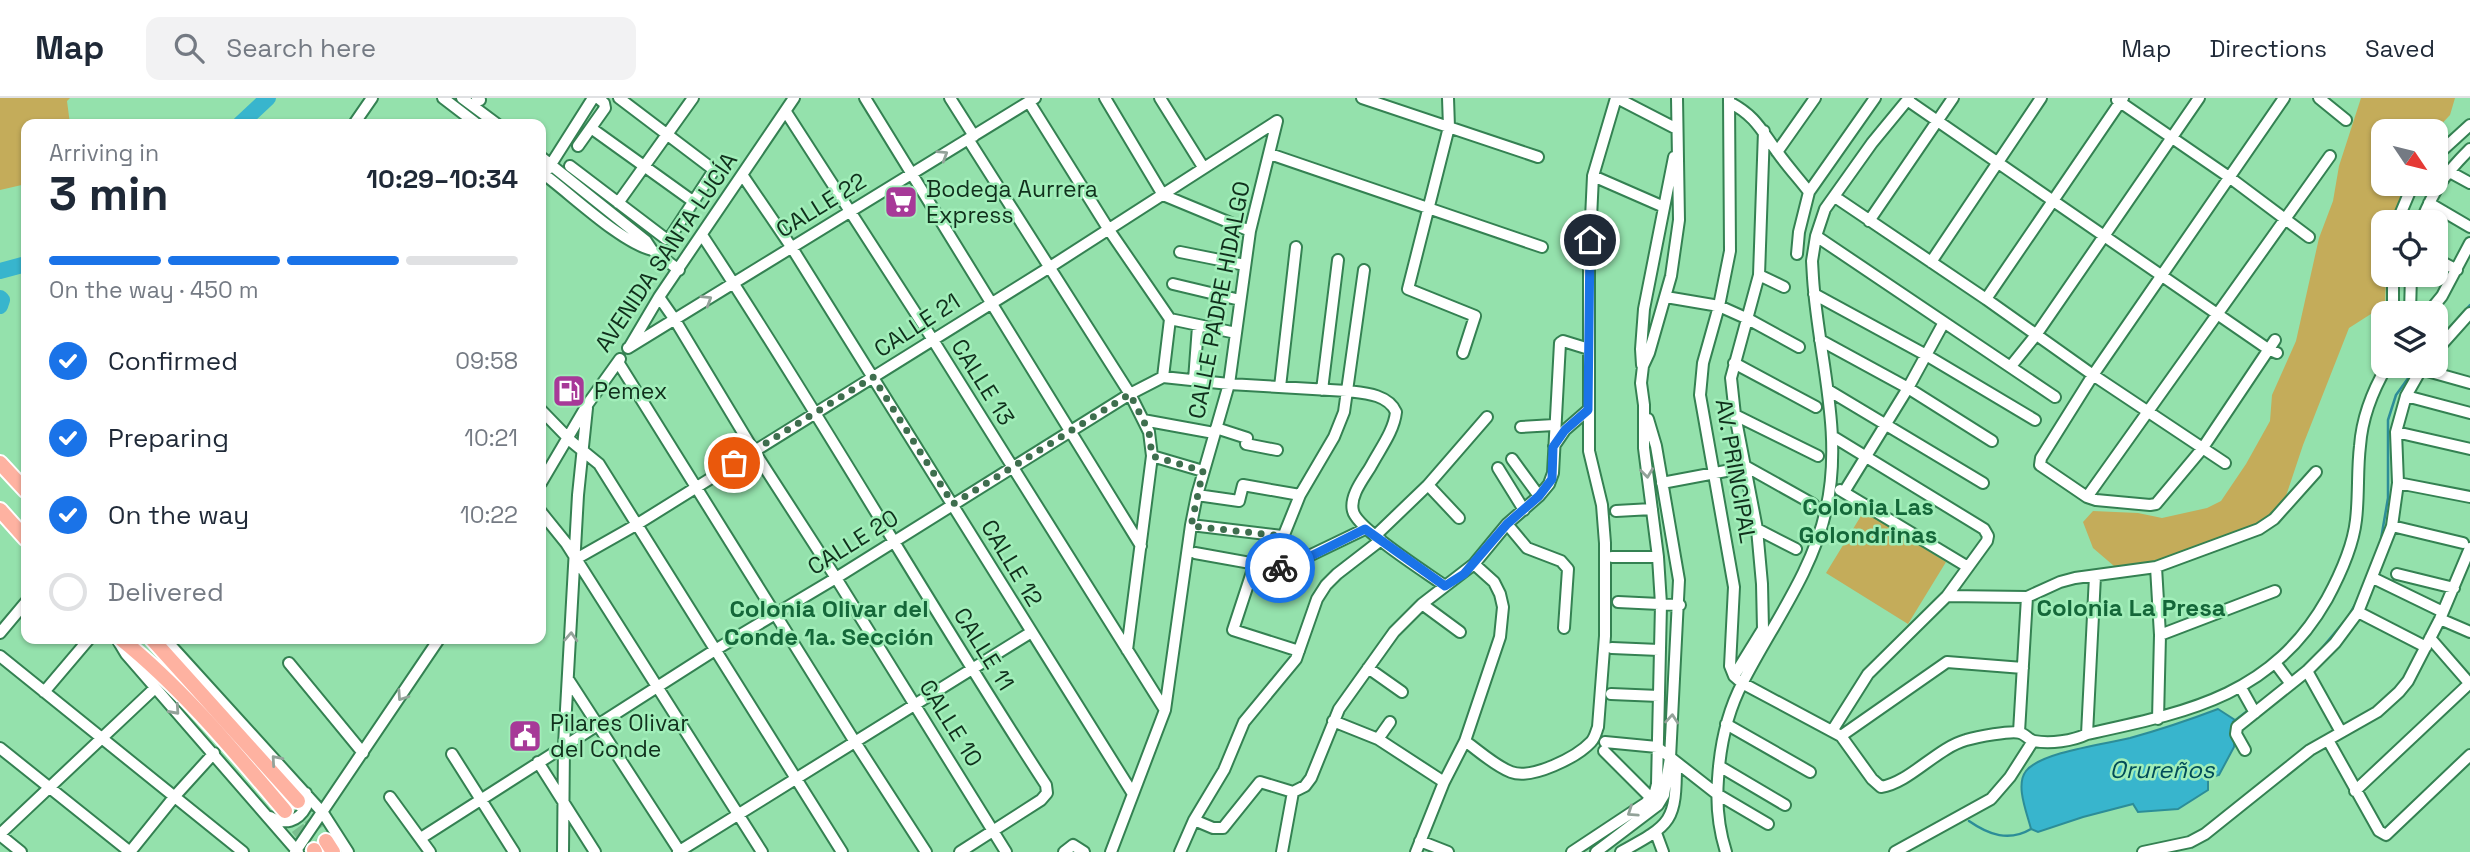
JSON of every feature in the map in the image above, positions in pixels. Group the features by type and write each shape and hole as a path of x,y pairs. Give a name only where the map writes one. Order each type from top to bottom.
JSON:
{"main road":[{"path":"0,463 21,486"},
{"path":"0,510 21,533"},
{"path":"126,644 148,661 182,694 285,811"},
{"path":"157,644 302,797"}],"street":[{"path":"357,119 372,98"},
{"path":"443,98 470,119"},
{"path":"462,98 490,119"},
{"path":"546,169 595,98 604,103 605,108 578,146"},
{"path":"570,166 669,239 713,173 712,166 619,98"},
{"path":"618,203 693,98"},
{"name":"AVENIDA SANTA LUCÍA","path":"546,474 587,405 628,348 659,297 794,98"},
{"path":"865,98 1141,546"},
{"path":"950,98 971,138 1130,394 1151,442 1152,456 1127,650"},
{"path":"1104,98 1163,195 1250,232"},
{"path":"1160,98 1203,167"},
{"path":"1362,98 1538,157"},
{"path":"1448,98 1449,127 1408,289 1474,314 1475,320 1463,353"},
{"path":"1465,741 1512,773 1524,774 1560,763 1594,740 1600,713 1605,636 1605,543 1602,505 1590,458 1588,410 1592,176 1617,98 1678,133"},
{"path":"1643,366 1666,297 1679,220 1677,98"},
{"path":"1777,152 1815,98"},
{"path":"1797,254 1799,232 1809,192 1875,98"},
{"path":"1869,221 1953,98"},
{"path":"1931,262 2041,98"},
{"path":"2011,366 2105,237 2199,98"},
{"path":"1738,680 1790,599 1811,557 1826,512 1832,436 1814,294 1812,261 1816,236 1825,209 1872,143 1908,99 1996,162 2162,275 2216,314 2273,347 2202,449 2161,500 2150,505 2103,502 2087,497 2042,469 2041,458 2093,376 2162,275 2284,98"},
{"path":"2319,98 2346,120"},
{"path":"1986,299 2119,99 2230,177 2284,221 2309,237"},
{"path":"1032,100 1109,230 1170,319 1163,377 1347,391 1380,397 1392,404 1396,412 1393,426 1353,500 1352,510 1365,529 1445,586"},
{"name":"CALLE 22","path":"628,348 1032,100"},
{"path":"1729,100 1752,117 1809,192"},
{"name":"AV. PRINCIPAL","path":"1729,100 1730,251 1719,306 1703,363 1700,387 1734,587 1729,657 1738,680"},
{"name":"CALLE 13","path":"786,112 933,340 1165,710"},
{"name":"CALLE 21","path":"576,559 636,525 1050,267 1277,121"},
{"name":"CALLE PADRE HIDALGO","path":"1111,852 1165,710 1191,526 1203,471 1229,384 1250,232 1277,121"},
{"path":"2448,145 2470,125"},
{"path":"591,128 694,202"},
{"path":"1726,852 1718,825 1719,766 1726,724 1738,680 1763,629 1757,529 1731,391 1734,363 1759,275 1764,131"},
{"path":"1572,852 1651,798 1657,783 1661,604 1644,448 1641,349 1644,309 1678,133"},
{"path":"2470,149 2448,171 2470,183"},
{"path":"1270,154 1542,247"},
{"path":"2087,497 2330,156"},
{"path":"546,171 617,231 642,248 652,250 679,270"},
{"name":"CALLE 12","path":"743,176 792,248 1133,794"},
{"path":"1592,176 1664,206"},
{"path":"2426,210 2432,196"},
{"path":"1835,197 1986,299 2093,376 2225,463"},
{"path":"2429,203 2470,227"},
{"name":"CALLE 11","path":"702,235 895,540 971,670 1046,785 1047,793 1041,800 994,832"},
{"path":"1816,236 2055,397"},
{"path":"2438,301 2470,243"},
{"path":"1280,387 1296,247"},
{"path":"1180,252 1245,265"},
{"path":"1322,390 1338,260"},
{"path":"2448,265 2457,270"},
{"path":"1271,567 1300,495 1339,425 1347,391 1364,270"},
{"path":"1759,275 1784,287"},
{"path":"1173,284 1240,300"},
{"path":"1814,294 1926,355 2035,420"},
{"name":"CALLE 10","path":"659,297 1006,852"},
{"path":"1666,297 1719,306 1748,318 1799,347"},
{"path":"2448,338 2470,313"},
{"path":"1170,319 1236,333"},
{"path":"1844,492 1943,324"},
{"path":"1194,380 1198,326"},
{"path":"1820,340 1908,387 1992,440"},
{"path":"1194,820 1213,828 1223,828 1260,782 1293,792 1305,786 1347,695 1394,632 1422,604 1464,574 1507,524 1539,496 1552,479 1560,343 1563,341 1589,349"},
{"path":"618,362 926,852"},
{"path":"1734,363 1816,407"},
{"path":"2448,376 2470,383"},
{"name":"CALLE 20","path":"421,838 715,650 836,578 1070,430 1163,377"},
{"path":"1738,680 1836,733 1881,787 1893,784 1955,744 1967,740 2019,732 2033,741 2068,741 2087,734 2158,719 2241,689 2276,664 2320,611 2336,582 2347,557 2356,523 2360,444 2367,410 2382,378"},
{"path":"2245,750 2236,734 2237,727 2307,671 2335,643 2358,611 2392,526 2398,483 2396,432 2406,396 2416,378"},
{"path":"1828,390 1983,483"},
{"path":"2406,396 2470,414"},
{"path":"563,852 564,745 578,495 587,405"},
{"path":"1621,852 1656,833 1672,813 1676,800 1673,761 1680,605 1677,559 1656,446 1644,405"},
{"path":"1553,447 1565,430 1588,410"},
{"path":"546,415 599,464 842,852"},
{"path":"1735,415 1818,456"},
{"path":"1180,852 1194,820 1224,770 1244,722 1290,669 1317,599 1326,585 1378,538 1487,417"},
{"path":"1143,421 1215,431 1247,438 1246,444 1278,450"},
{"path":"1521,427 1554,425"},
{"path":"2396,432 2470,449"},
{"path":"1832,436 1984,529 1989,536 1947,596 1868,674 1836,733"},
{"path":"1152,456 1203,471"},
{"path":"1512,459 1539,496"},
{"path":"1662,483 1716,475 1746,467 1813,504"},
{"path":"1499,468 1524,510"},
{"path":"1947,596 2028,597 2060,582 2156,567 2259,529 2274,519 2316,472"},
{"path":"2398,483 2470,497"},
{"path":"1197,495 1239,501 1243,485 1300,495"},
{"path":"1428,485 1459,518"},
{"path":"1830,487 1844,492 1968,568"},
{"path":"1616,511 1652,509"},
{"path":"546,518 576,559 762,852"},
{"path":"1507,524 1527,548 1561,561 1568,569 1564,628"},
{"path":"1191,526 1282,536"},
{"path":"2143,852 2188,847 2310,750 2377,712 2408,681 2454,588 2467,546 2392,526"},
{"path":"1195,553 1278,568 1290,566 1365,529"},
{"path":"1757,529 1796,549"},
{"path":"1612,557 1658,558"},
{"path":"1255,563 1233,628 1235,631 1299,651"},
{"path":"1448,852 1418,847 1444,782 1465,741 1500,637 1503,620 1500,593 1494,582 1474,564"},
{"path":"2156,567 2160,635 2158,719"},
{"path":"2397,573 2454,588"},
{"path":"2087,734 2095,576"},
{"path":"2373,578 2470,632"},
{"path":"2160,635 2275,591"},
{"path":"2019,732 2028,597"},
{"path":"1618,602 1680,605"},
{"path":"1422,604 1460,632"},
{"path":"0,633 21,608"},
{"path":"2355,791 2470,683 2428,643 2358,611"},
{"path":"568,679 679,852 1030,633"},
{"path":"44,692 85,644"},
{"path":"121,644 126,654 297,851 436,644"},
{"path":"169,644 302,797 323,813 348,852"},
{"path":"1612,648 1660,650"},
{"path":"0,656 243,852"},
{"path":"1836,733 1947,662 2023,668"},
{"path":"289,663 363,753"},
{"path":"2276,664 2291,684"},
{"path":"1368,668 1402,692"},
{"path":"2307,671 2341,732"},
{"path":"21,852 0,834 155,688"},
{"path":"2241,689 2255,712"},
{"path":"1611,694 1659,696"},
{"path":"1333,722 1378,739 1444,782"},
{"path":"1378,739 1390,722"},
{"path":"1726,724 1810,772"},
{"path":"2328,740 2382,834 2389,834 2470,755"},
{"path":"1895,852 1991,799 2010,777 2033,741"},
{"path":"1651,798 1604,746 1657,747 1717,794 1768,824"},
{"path":"0,748 130,852 214,753"},
{"path":"452,754 514,852"},
{"path":"1596,852 1658,805 1664,795 1673,761"},
{"path":"538,762 595,852"},
{"path":"1719,766 1785,805"},
{"path":"1282,852 1293,792"},
{"path":"268,816 282,822 297,819 306,807 302,797"},
{"path":"390,797 430,852"},
{"path":"960,852 994,832"},
{"path":"1656,833 1663,852"},
{"path":"1066,851 1073,845 1084,852"}],"shaded area":[{"path":"0,98 70,98 67,101 69,119 21,119 21,185 0,190"},
{"path":"2361,98 2455,98 2446,119 2371,119 2371,196 2404,196 2399,210 2371,210 2371,287 2386,287 2385,301 2371,301 2371,314 2349,328 2286,496 2268,520 2175,555 2137,565 2114,566 2093,548 2083,522 2093,511 2138,513 2162,518 2207,508 2221,501 2246,464 2270,421 2272,395 2296,341 2319,238 2333,201 2339,166"},
{"path":"1864,511 1946,562 1908,624 1826,573"}],"water":[{"name":"Orureños","path":"2218,709 2235,720 2234,747 2219,775 2208,778 2208,790 2178,809 2138,812 2133,804 2038,832 2031,829 2022,784 2026,771 2034,764 2059,754 2174,725"}],"waterway":[{"path":"245,119 268,98"},
{"path":"0,271 21,265"},
{"path":"0,298 0,306"},
{"path":"2448,330 2470,305"},
{"path":"2381,539 2388,498 2388,420 2396,395 2408,378"},
{"path":"2317,654 2348,617 2357,601"},
{"path":"2233,722 2250,709"},
{"path":"1969,821 1999,835 2015,835 2031,829"}],"tunnel":[{"path":"298,801 326,841"},
{"path":"285,811 314,850"}],"way so far":[{"path":"734,463 873,377 953,504 1130,394 1149,432 1152,456 1203,471 1191,526 1282,536 1271,567 1280,568"}],"place":[{"name":"Bodega Aurrera Express","path":"901,202"},
{"name":"Pemex","path":"569,391"},
{"name":"Pilares Olivar del Conde","path":"525,736"}],"district":[{"name":"Colonia Las Golondrinas","path":"1868,521"},
{"name":"Colonia La Presa","path":"2131,608"},
{"name":"Colonia Olivar del Conde 1a. Sección","path":"829,623"}],"route":[{"path":"1280,568 1301,561 1365,529 1445,586 1464,574 1507,524 1539,496 1552,479 1553,447 1565,430 1588,410 1590,240"}]}
